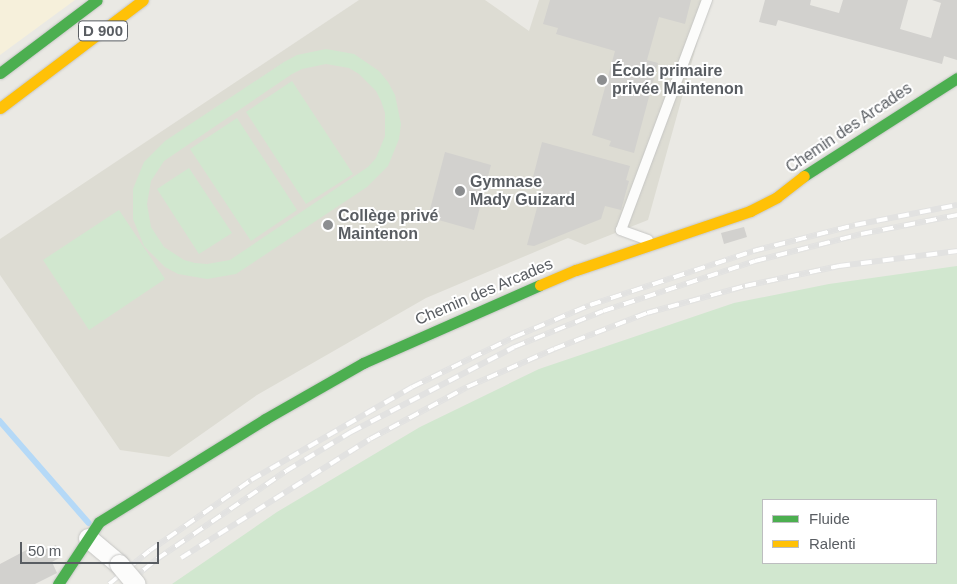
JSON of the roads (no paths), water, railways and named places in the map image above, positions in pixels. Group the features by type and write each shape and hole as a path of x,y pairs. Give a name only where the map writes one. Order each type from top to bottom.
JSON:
{"street":[{"name":"D 900","path":"0,73 97,0"},
{"name":"D 900","path":"0,108 143,0"},
{"name":"D 900","path":"0,79 55,32"},
{"name":"D 900","path":"0,115 63,62"},
{"name":"Chemin des Arcades","path":"58,584 99,522 265,418 363,363 461,318 576,270 750,211 777,197 818,166 957,78"},
{"path":"88,538 119,564 136,584"}],"lane":[{"path":"654,242 621,230 707,0"}],"waterway":[{"path":"0,421 89,523"}],"railway":[{"path":"109,584 149,551 251,480 412,387 514,337 590,305 753,251 855,225 957,205"},
{"path":"126,584 157,559 286,471 351,432 514,347 603,311 755,261 861,234 957,215"},
{"path":"181,558 370,439 467,387 554,349 647,313 745,286 839,266 957,251"}],"place":[{"name":"École primaire privée Maintenon","path":"602,80"},
{"name":"Gymnase Mady Guizard","path":"460,191"},
{"name":"Collège privé Maintenon","path":"328,225"}]}
